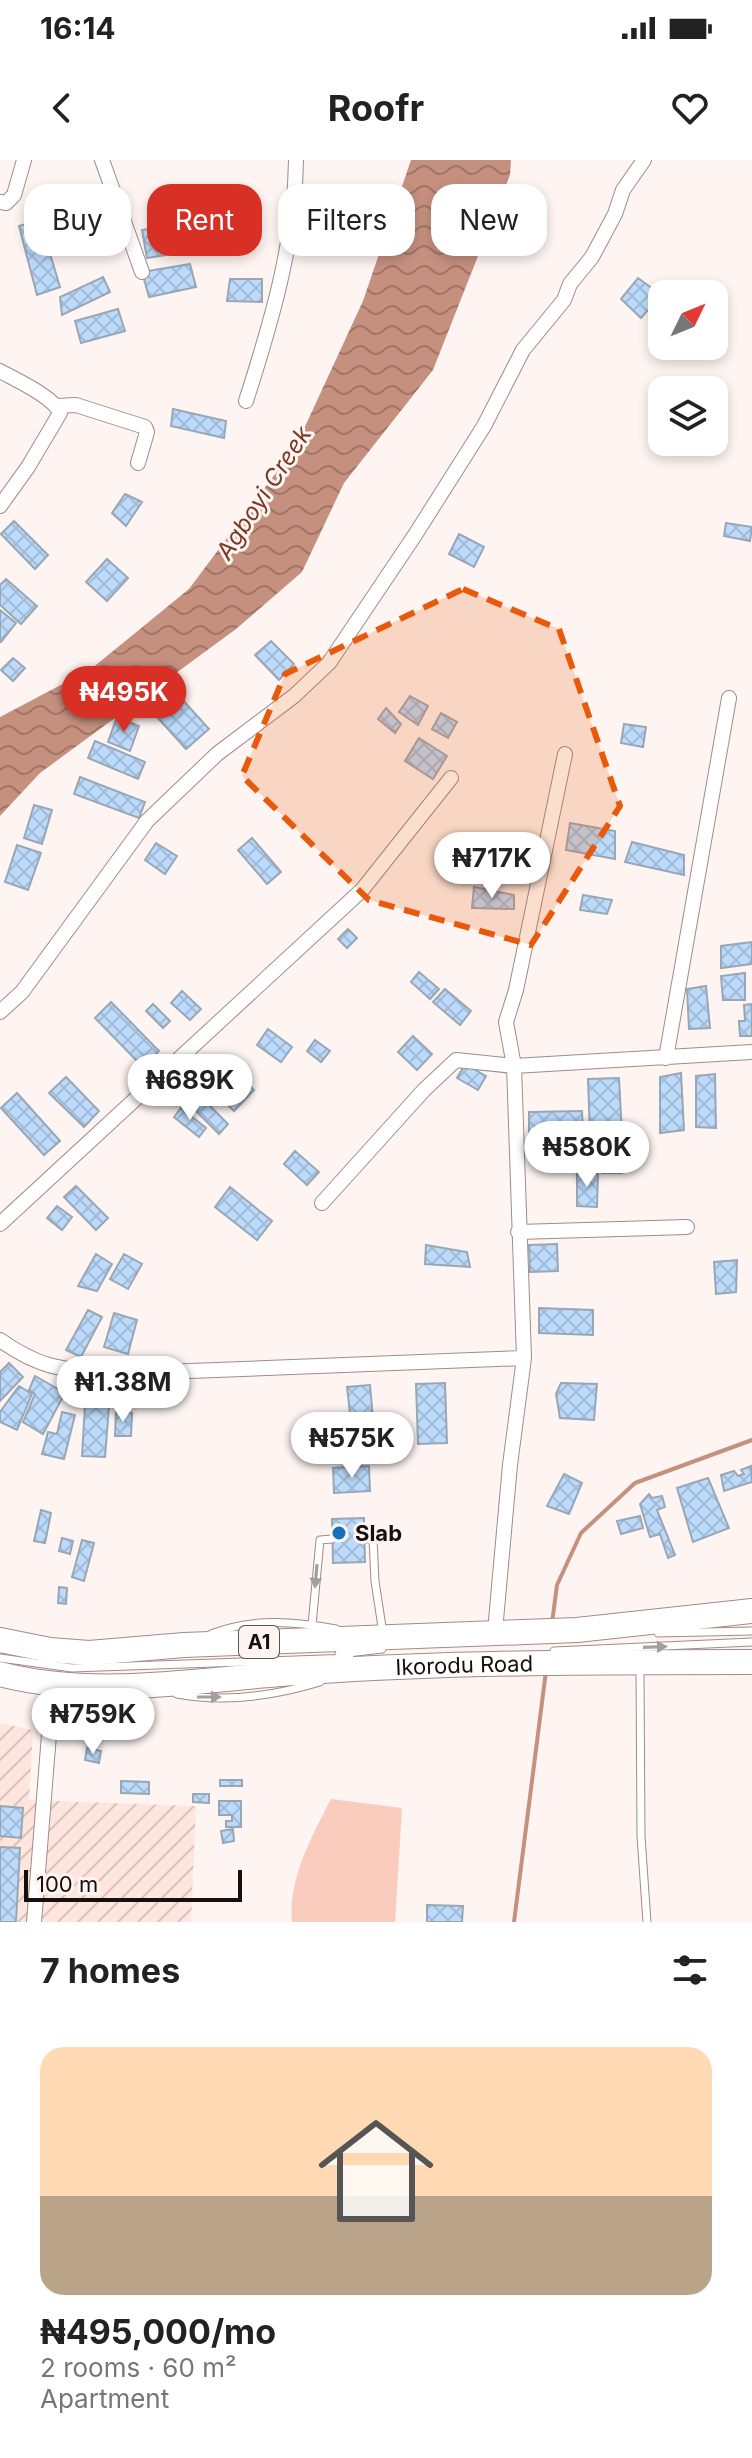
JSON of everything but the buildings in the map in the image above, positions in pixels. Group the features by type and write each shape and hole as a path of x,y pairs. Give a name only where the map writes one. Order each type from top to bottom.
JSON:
{"highway":[{"name":"Ikorodu Road","path":"577,1644 752,1603"},
{"name":"Ikorodu Road","path":"0,1640 50,1650 89,1653 382,1627 513,1644 577,1644 752,1611"},
{"name":"Ikorodu Road","path":"0,1674 53,1685 320,1682 513,1644"},
{"name":"Ikorodu Road","path":"178,1684 308,1672 513,1644"},
{"name":"Ikorodu Road","path":"577,1644 640,1670 752,1663"},
{"name":"Ikorodu Road","path":"184,1645 577,1644 752,1663"}],"street":[{"path":"0,202 6,203 14,195 24,160"},
{"path":"102,160 142,272"},
{"path":"246,401 266,338 287,252 296,193 296,160"},
{"path":"0,1012 22,992 147,821 217,754 294,696 329,663 484,426 523,350 564,300 570,284 592,257 615,214 623,190 644,160"},
{"path":"0,371 57,406 76,405 145,427 147,432 138,463"},
{"path":"0,506 58,419 60,413 57,406"},
{"path":"666,1058 729,698"},
{"path":"513,1644 510,1465 524,1358 514,1066 506,1022 516,990 565,754"},
{"path":"0,1224 362,890 451,778"},
{"path":"322,1203 424,1090 456,1060 514,1066 752,1052"},
{"path":"518,1232 687,1227"},
{"path":"0,1340 26,1358 53,1368 111,1374 524,1358"},
{"path":"34,1922 53,1685"}],"lane":[{"path":"312,1625 320,1540 332,1539"},
{"path":"365,1539 373,1539 382,1627"},
{"path":"184,1645 222,1630 259,1622 338,1629"},
{"path":"656,1633 752,1631"},
{"path":"548,1652 624,1635"},
{"path":"577,1644 752,1642"},
{"path":"411,1645 513,1644"},
{"path":"396,1658 513,1644"},
{"path":"302,1658 396,1647"},
{"path":"0,1658 72,1668 125,1668 302,1658 381,1658"},
{"path":"640,1670 641,1836 647,1922"},
{"path":"132,1685 196,1697 244,1697 284,1693 320,1682"}],"highlighted area":[{"path":"463,589 559,629 620,806 531,945 369,900 242,776 285,674"}],"shaded area":[{"path":"0,1723 33,1730 29,1800 196,1806 191,1922 0,1922"},
{"path":"331,1799 402,1808 395,1922 292,1922 298,1874 309,1843"}],"water":[{"name":"Agboyi Creek","path":"411,160 511,160 506,184 431,184 431,256 478,256 433,370 344,483 302,572 236,629 40,773 0,816 0,717 91,669 189,589 296,446 363,301 378,256 415,256 415,184 403,184"}],"waterway":[{"path":"552,1623 557,1585 581,1533 635,1483 752,1440"},
{"path":"514,1922 546,1671"}],"place":[{"name":"Slab","path":"339,1533"}]}
